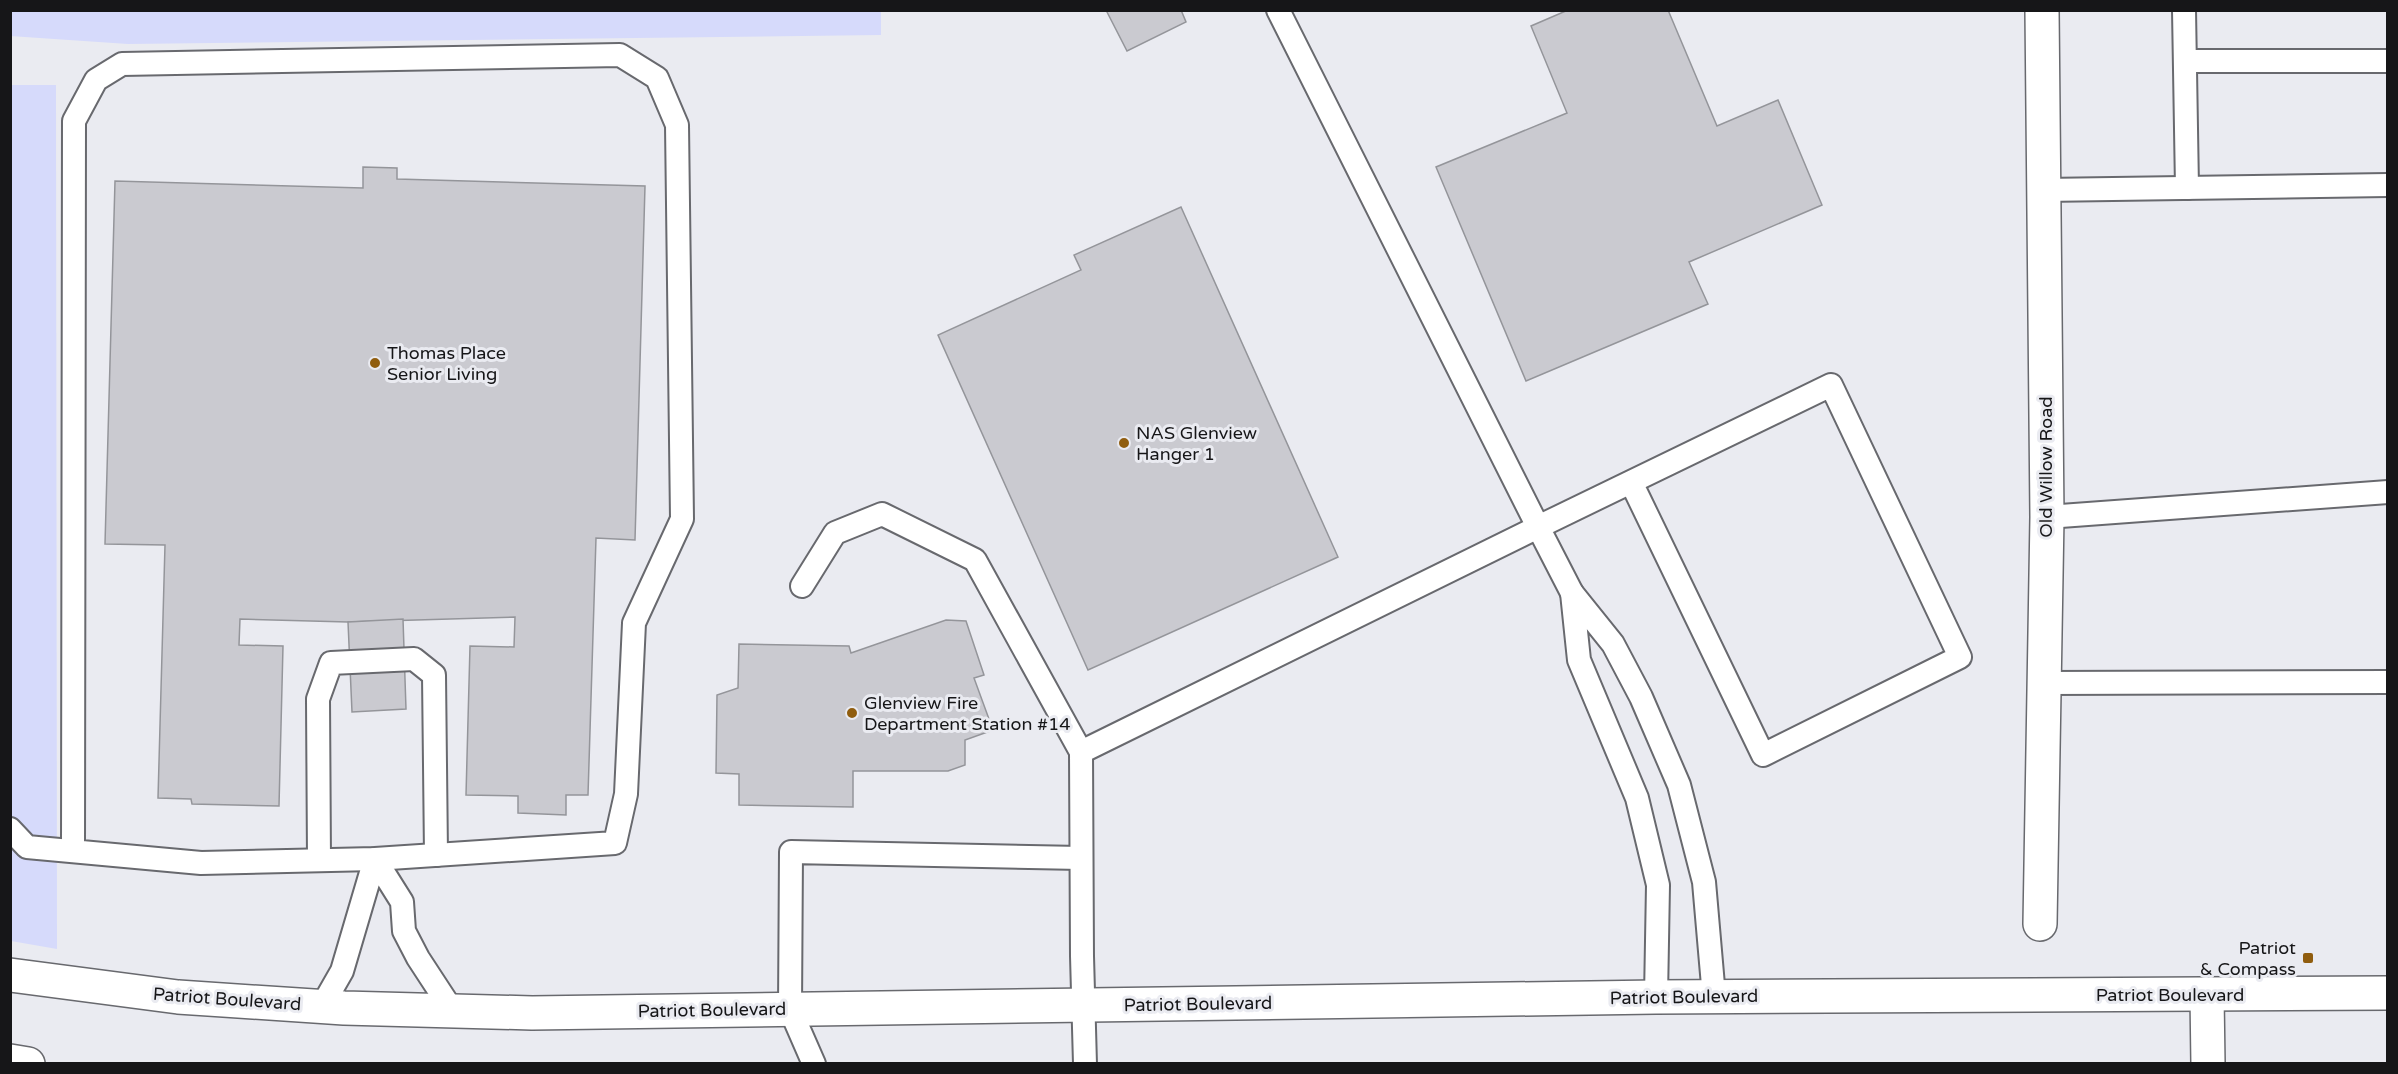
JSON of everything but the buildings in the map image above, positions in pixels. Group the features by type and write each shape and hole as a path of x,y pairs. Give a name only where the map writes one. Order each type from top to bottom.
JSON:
{"main road":[{"name":"Old Willow Road","path":"2040,924 2047,517 2042,10"},
{"name":"Patriot Boulevard","path":"10,975 178,997 322,1006 532,1013 1656,997 2388,993"},
{"path":"2207,995 2208,1064"},
{"path":"10,1061 28,1064"}],"lane":[{"path":"1278,10 1572,593 1613,644 1641,697 1679,785 1704,882 1714,997"},
{"path":"2184,10 2187,188"},
{"path":"10,829 27,847 201,863 375,859 615,843 626,794 634,623 682,519 678,125 657,78 620,55 122,64 96,80 74,121 73,851"},
{"path":"2185,61 2388,61"},
{"path":"2043,190 2388,185"},
{"path":"1081,752 1538,527 1831,385 1960,657 1763,755 1631,482"},
{"path":"2047,517 2388,492"},
{"path":"802,586 835,533 882,514 975,560 1081,752 1085,1064"},
{"path":"1572,593 1579,660 1637,798 1658,885 1656,997"},
{"path":"319,860 318,699 330,663 414,659 434,675 436,855"},
{"path":"2044,683 2388,682"},
{"path":"814,1064 790,1009 791,852 1081,858"},
{"path":"322,1006 342,971 375,859"},
{"path":"375,859 402,902 404,931 418,958 452,1010"}],"shaded area":[{"path":"11,10 881,10 881,35 128,44 10,36"},
{"path":"10,85 56,85 57,949 11,941"}],"place":[{"name":"Thomas Place Senior Living","path":"375,363"},
{"name":"NAS Glenview Hanger 1","path":"1124,443"},
{"name":"Glenview Fire Department Station #14","path":"852,713"},
{"name":"Patriot & Compass","path":"2308,958"}]}
